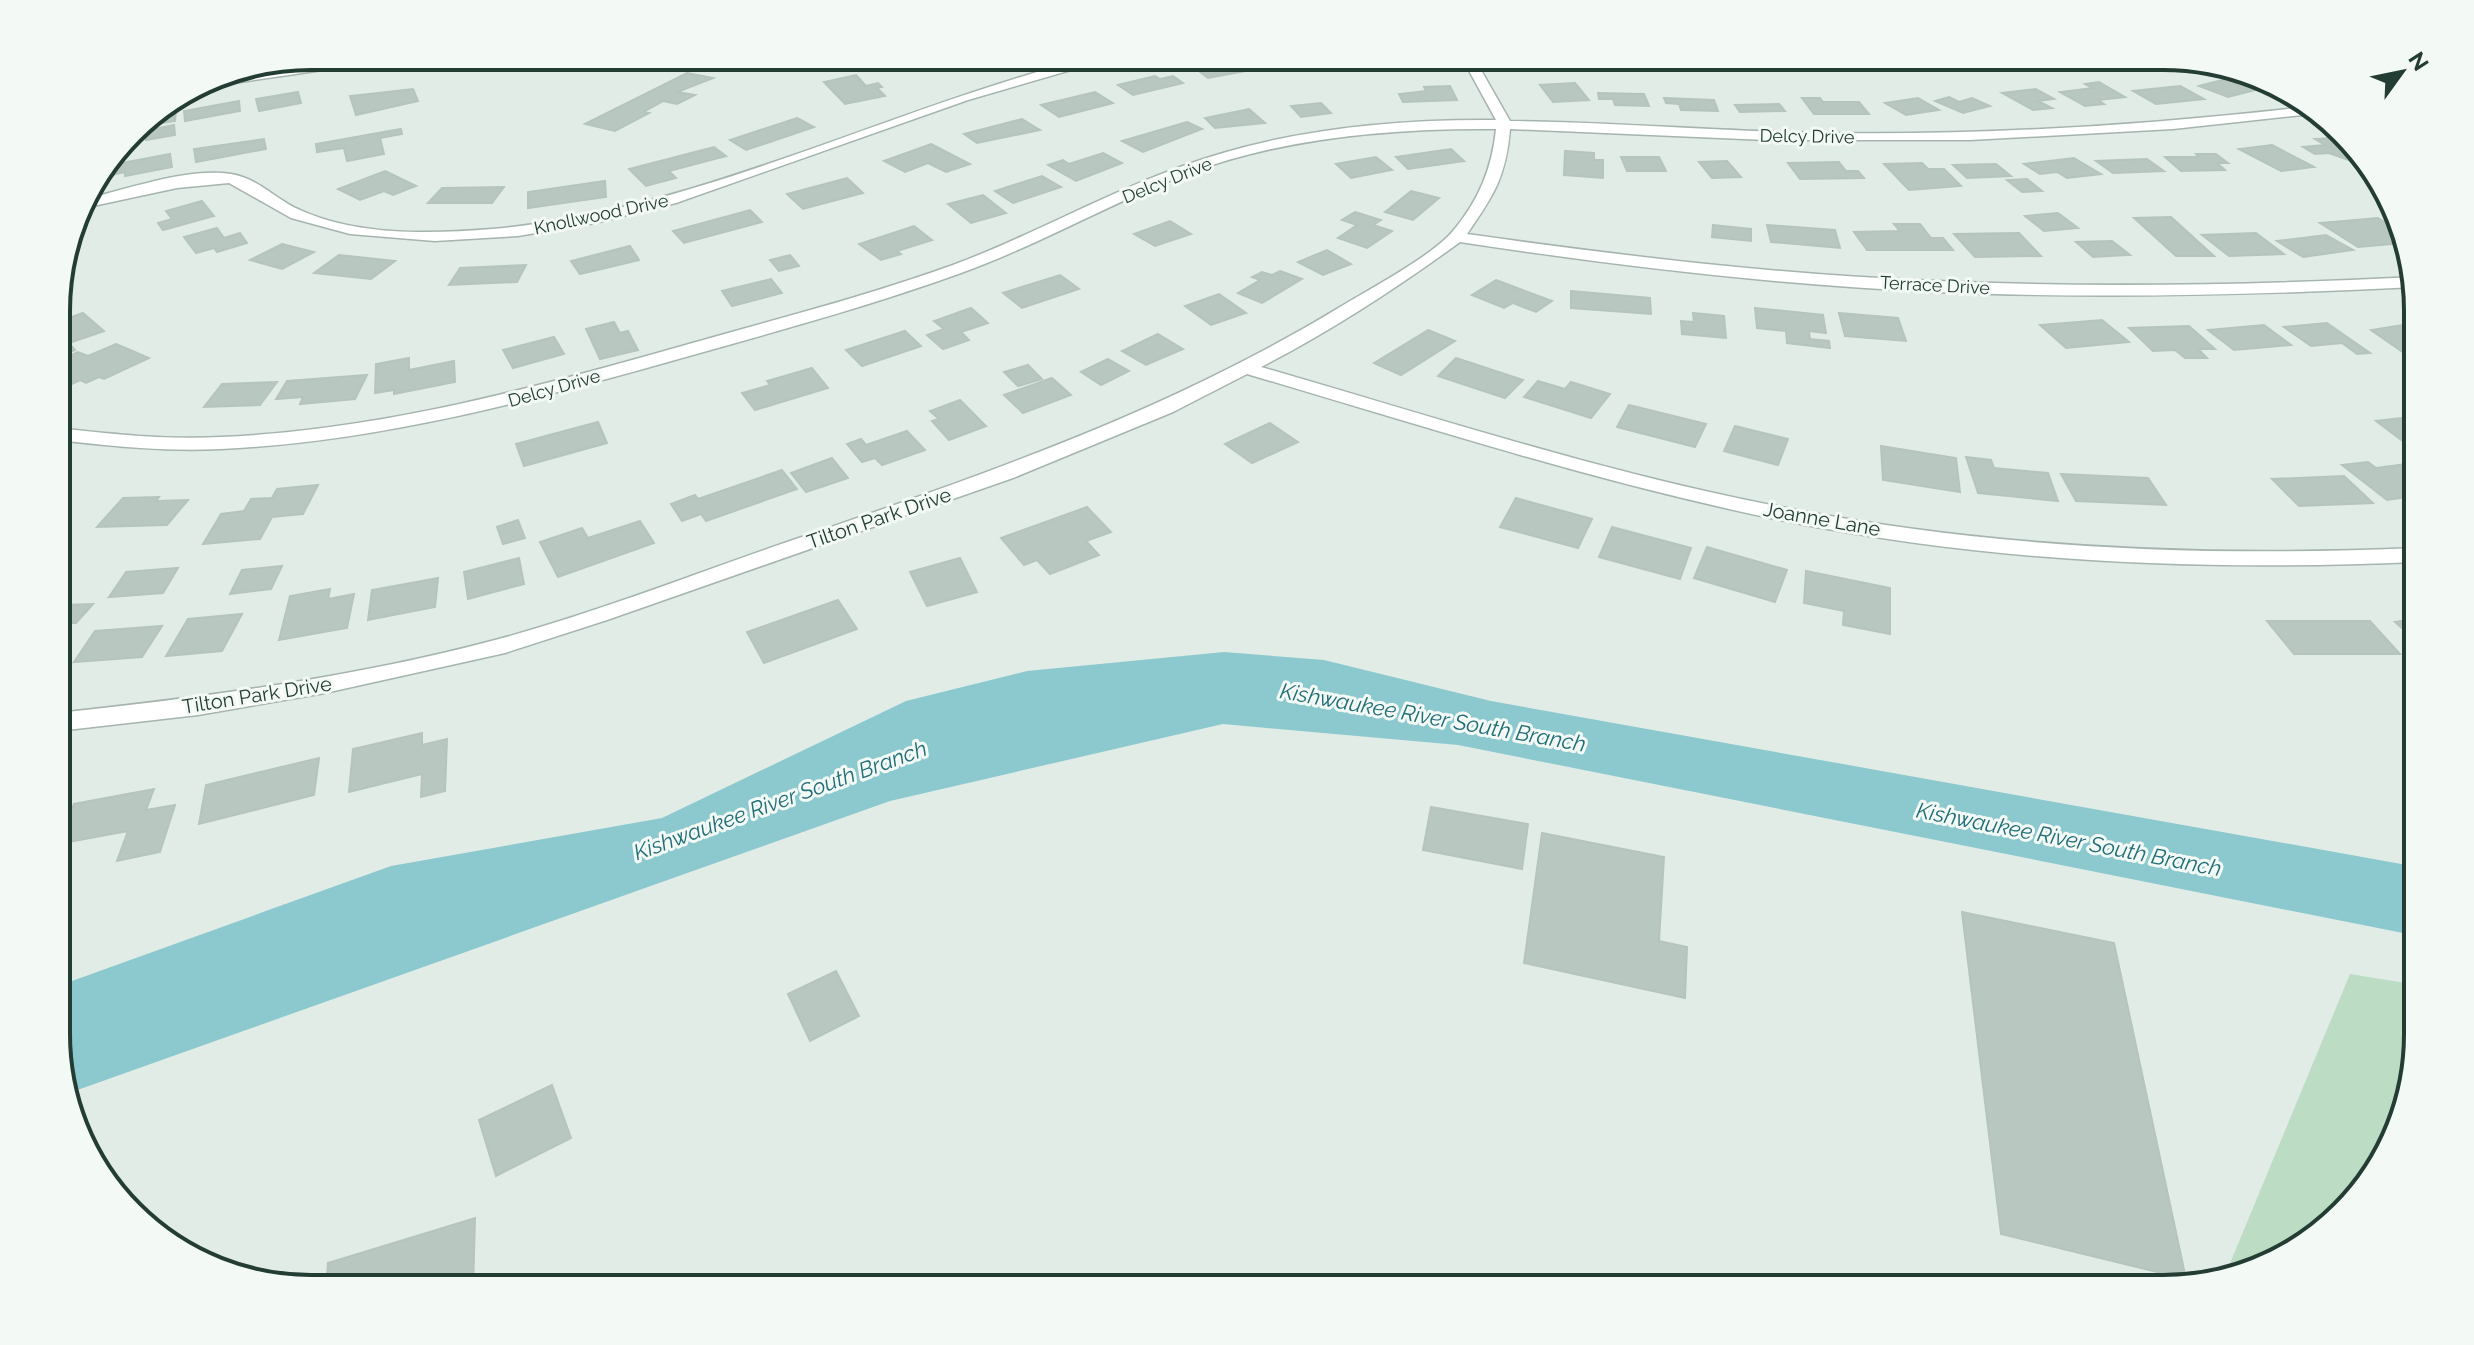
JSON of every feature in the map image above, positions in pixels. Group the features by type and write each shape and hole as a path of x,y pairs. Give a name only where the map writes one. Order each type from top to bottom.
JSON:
{"street":[{"path":"1475,70 1504,122"},
{"name":"Knollwood Drive","path":"96,202 221,178 244,182 269,202 296,215 358,231 428,236 548,227 667,201 995,87 1057,71"},
{"name":"Delcy Drive","path":"71,435 148,443 225,443 354,432 440,417 555,388 897,289 996,254 1180,172 1245,151 1356,131 1504,122 1711,134 2009,136 2190,125 2299,112"},
{"name":"Tilton Park Drive","path":"70,721 157,712 282,692 497,647 599,615 1006,474 1166,408 1245,368 1367,299 1457,237 1489,191 1500,159 1504,122"},
{"name":"Terrace Drive","path":"1457,237 1533,250 1660,264 1915,284 2125,291 2402,282"},
{"name":"Joanne Lane","path":"1245,368 1633,480 1846,525 1971,544 2188,559 2333,560 2404,556"}],"green space":[{"path":"2350,974 2404,983 2402,1065 2396,1096 2379,1141 2363,1168 2322,1215 2297,1234 2270,1250 2229,1265"}],"water":[{"name":"Kishwaukee River South Branch","path":"1224,652 1324,660 1491,701 2404,864 2404,933 1458,745 1223,724 890,801 77,1090 70,1034 70,982 391,866 662,818 906,701 1027,671"}],"building":[{"path":"1198,71 1246,71 1208,78"},
{"path":"687,73 713,78 677,92 695,95 677,104 663,101 643,112 649,113 615,131 585,124"},
{"path":"856,75 866,86 878,83 882,87 877,88 885,96 845,104 824,82"},
{"path":"1155,76 1160,79 1173,76 1183,83 1133,95 1118,85"},
{"path":"2227,79 2257,90 2228,97 2199,86"},
{"path":"2099,82 2125,97 2098,100 2104,104 2085,106 2060,92 2093,88 2085,84"},
{"path":"1575,83 1589,100 1553,102 1540,85"},
{"path":"1450,86 1457,100 1403,102 1399,94 1426,91 1424,87"},
{"path":"2180,86 2204,99 2156,104 2133,91"},
{"path":"413,89 418,101 356,115 350,96"},
{"path":"2036,89 2054,99 2038,101 2052,108 2033,110 2002,93"},
{"path":"298,92 301,103 259,111 256,99"},
{"path":"1095,92 1113,103 1059,117 1041,105"},
{"path":"1598,93 1644,94 1649,106 1615,105 1613,99 1599,99"},
{"path":"1949,97 1959,102 1972,98 1990,106 1963,113 1935,101"},
{"path":"1664,98 1714,100 1718,111 1681,110 1679,104 1666,103"},
{"path":"1802,98 1820,98 1823,102 1859,102 1869,114 1814,114"},
{"path":"1918,98 1939,110 1906,115 1885,103"},
{"path":"239,101 240,111 185,121 184,111"},
{"path":"1321,103 1331,113 1301,117 1291,106"},
{"path":"1779,104 1785,111 1740,112 1735,105"},
{"path":"1249,109 1265,123 1215,128 1205,118"},
{"path":"176,112 175,121 160,123"},
{"path":"797,118 814,127 746,150 730,140"},
{"path":"1022,119 1040,130 977,143 964,134"},
{"path":"1187,122 1202,129 1143,152 1122,141"},
{"path":"174,125 175,135 146,140 154,129"},
{"path":"401,129 402,134 380,138 384,154 347,161 344,148 317,152 316,144"},
{"path":"2330,138 2351,161 2329,153 2315,154 2303,147 2325,145 2315,139"},
{"path":"264,139 266,149 196,162 194,149"},
{"path":"931,144 970,164 946,172 928,163 905,172 884,161"},
{"path":"2272,145 2314,167 2281,171 2239,149"},
{"path":"714,147 726,156 669,171 676,178 646,186 629,169"},
{"path":"1451,149 1464,161 1408,169 1396,157"},
{"path":"1565,151 1594,153 1594,160 1603,160 1603,178 1564,175"},
{"path":"1103,153 1122,163 1076,181 1048,165 1063,160 1069,164"},
{"path":"170,154 172,167 125,176 125,172 113,175 121,163"},
{"path":"2196,154 2216,154 2228,163 2217,163 2225,170 2181,171 2165,157 2199,157"},
{"path":"1376,157 1392,170 1351,178 1336,164"},
{"path":"1621,157 1659,157 1666,171 1627,171"},
{"path":"2074,158 2101,174 2067,178 2057,172 2040,174 2024,164"},
{"path":"2147,159 2164,171 2113,173 2096,161"},
{"path":"1727,161 1741,177 1712,178 1699,162"},
{"path":"1839,162 1846,171 1858,171 1864,178 1800,179 1788,163"},
{"path":"1922,163 1928,169 1944,169 1961,186 1909,190 1884,164"},
{"path":"1996,164 2011,176 1967,178 1953,165"},
{"path":"385,171 416,186 393,195 384,191 360,200 338,189"},
{"path":"1042,176 1061,187 1013,203 995,191"},
{"path":"847,178 863,193 803,209 787,194"},
{"path":"2027,179 2042,191 2022,192 2007,180"},
{"path":"605,181 606,197 528,208 528,192"},
{"path":"504,187 492,203 428,203 442,188"},
{"path":"1411,191 1439,198 1413,220 1385,212"},
{"path":"983,195 1006,213 971,223 948,204"},
{"path":"202,201 214,216 163,230 158,223 172,219 166,211"},
{"path":"750,210 762,222 684,243 673,231"},
{"path":"1355,212 1381,220 1373,225 1392,231 1367,248 1338,238 1357,225 1342,220"},
{"path":"2058,213 2078,228 2044,231 2025,216"},
{"path":"2171,217 2214,256 2176,256 2134,218"},
{"path":"2378,218 2387,224 2394,244 2358,247 2320,223"},
{"path":"1170,221 1191,234 1155,246 1134,234"},
{"path":"1894,224 1920,224 1931,238 1943,238 1953,250 1867,250 1854,232 1900,231"},
{"path":"1713,225 1751,229 1751,241 1712,237"},
{"path":"1767,225 1835,230 1840,248 1771,242"},
{"path":"914,226 932,240 897,251 901,254 881,260 859,244"},
{"path":"217,228 224,238 240,233 247,243 217,252 214,248 196,253 184,237"},
{"path":"2019,233 2041,256 1975,257 1954,234"},
{"path":"2256,233 2284,254 2229,256 2202,235"},
{"path":"2326,235 2353,250 2303,257 2277,241"},
{"path":"2112,241 2130,255 2093,257 2076,242"},
{"path":"282,244 314,252 282,269 250,260"},
{"path":"630,246 639,260 580,274 571,261"},
{"path":"1327,250 1351,264 1323,275 1298,262"},
{"path":"339,255 395,261 371,279 314,273"},
{"path":"790,255 799,266 779,271 770,260"},
{"path":"526,265 517,282 449,285 460,268"},
{"path":"1280,271 1302,279 1262,303 1238,293 1260,280 1252,277 1262,272 1272,275"},
{"path":"1060,275 1079,289 1022,308 1003,293"},
{"path":"771,279 782,293 732,306 722,291"},
{"path":"1496,280 1552,301 1536,312 1513,303 1504,308 1472,295"},
{"path":"1571,291 1650,298 1651,314 1571,308"},
{"path":"1219,294 1246,313 1211,325 1185,306"},
{"path":"971,308 988,323 961,332 969,340 943,349 927,335 944,329 934,321"},
{"path":"1755,308 1823,315 1826,333 1809,331 1810,339 1829,341 1830,348 1787,343 1786,331 1757,328"},
{"path":"83,313 104,331 71,342 71,317"},
{"path":"1693,313 1724,316 1726,338 1682,334 1681,321 1694,322"},
{"path":"1839,313 1898,318 1906,341 1845,336"},
{"path":"2102,320 2129,342 2066,348 2040,325"},
{"path":"614,322 620,333 628,331 638,350 600,359 586,329"},
{"path":"2327,323 2370,353 2357,354 2342,343 2311,346 2284,327"},
{"path":"2264,325 2291,345 2234,350 2208,330"},
{"path":"2404,325 2404,353 2371,330"},
{"path":"2189,326 2215,349 2198,349 2207,358 2185,358 2175,350 2153,351 2129,328"},
{"path":"1428,330 1455,341 1401,375 1374,363"},
{"path":"905,331 921,346 862,366 846,350"},
{"path":"1158,334 1183,349 1146,365 1122,351"},
{"path":"554,337 564,354 513,368 503,350"},
{"path":"116,344 149,358 104,379 99,377 86,383 80,380 71,385 71,355 78,352 88,356"},
{"path":"409,358 409,370 454,361 455,382 394,394 394,390 375,393 376,364"},
{"path":"1456,358 1523,380 1505,398 1438,376"},
{"path":"1108,359 1129,371 1101,385 1081,372"},
{"path":"1028,365 1042,379 1018,386 1004,372"},
{"path":"812,368 828,388 755,410 742,393 770,385 767,381"},
{"path":"367,375 355,399 300,404 303,397 276,399 287,381"},
{"path":"1052,378 1071,395 1023,413 1004,395"},
{"path":"1538,381 1565,389 1571,382 1610,394 1591,418 1524,397"},
{"path":"277,382 260,405 204,407 222,384"},
{"path":"960,400 986,426 949,440 932,421 939,419 930,411"},
{"path":"1629,405 1706,424 1695,447 1617,427"},
{"path":"2404,420 2404,442 2376,421"},
{"path":"598,422 607,443 524,466 516,444"},
{"path":"1270,423 1298,442 1252,463 1225,444"},
{"path":"1735,426 1788,439 1778,465 1724,451"},
{"path":"907,431 925,450 882,465 875,458 862,462 847,444 861,439 866,445"},
{"path":"1881,446 1956,458 1960,492 1883,480"},
{"path":"1966,457 1991,460 1994,468 2048,473 2058,501 1978,493"},
{"path":"832,458 848,478 806,492 791,473"},
{"path":"2368,462 2376,468 2404,464 2404,498 2387,500 2342,465"},
{"path":"782,470 797,489 706,521 701,514 682,521 671,504 695,495 698,499"},
{"path":"2061,474 2148,478 2166,505 2076,501"},
{"path":"2344,476 2373,503 2299,506 2272,479"},
{"path":"318,485 303,514 272,517 260,539 203,544 221,514 244,511 251,499 272,498 277,489"},
{"path":"159,497 156,501 188,500 167,525 97,527 123,498"},
{"path":"1516,498 1592,519 1578,548 1500,527"},
{"path":"1087,507 1111,532 1086,541 1099,555 1050,574 1037,560 1024,565 1001,538"},
{"path":"518,520 525,538 503,544 497,527"},
{"path":"640,521 654,543 558,577 540,542 582,528 588,538"},
{"path":"1612,527 1691,548 1680,579 1599,557"},
{"path":"1707,547 1787,570 1775,602 1694,578"},
{"path":"519,558 524,584 468,599 464,572"},
{"path":"960,558 977,592 927,606 910,572"},
{"path":"282,566 271,589 230,594 242,570"},
{"path":"178,568 163,593 109,597 126,572"},
{"path":"1806,571 1890,588 1890,634 1843,625 1844,611 1804,603"},
{"path":"438,578 435,607 368,620 372,590"},
{"path":"330,589 328,599 354,594 347,628 279,640 290,596"},
{"path":"838,600 857,629 764,663 747,632"},
{"path":"93,604 76,623 71,623 71,605"},
{"path":"242,614 222,651 166,656 188,619"},
{"path":"2267,621 2370,621 2400,654 2294,654"},
{"path":"2404,621 2404,630 2395,622"},
{"path":"162,626 142,657 74,662 95,631"},
{"path":"422,733 422,745 447,739 445,791 421,797 422,774 349,792 353,749"},
{"path":"319,758 314,795 199,824 206,785"},
{"path":"154,789 146,810 175,805 160,852 117,861 128,831 70,842 70,813 74,804"},
{"path":"1431,807 1528,824 1522,869 1423,850"},
{"path":"1542,833 1664,857 1659,941 1687,947 1685,998 1524,963"},
{"path":"1962,912 2114,943 2185,1273 2165,1274 2001,1234"},
{"path":"836,971 859,1016 810,1041 788,994"},
{"path":"552,1085 571,1138 496,1176 479,1120"},
{"path":"475,1218 473,1275 327,1275 328,1263"}]}
